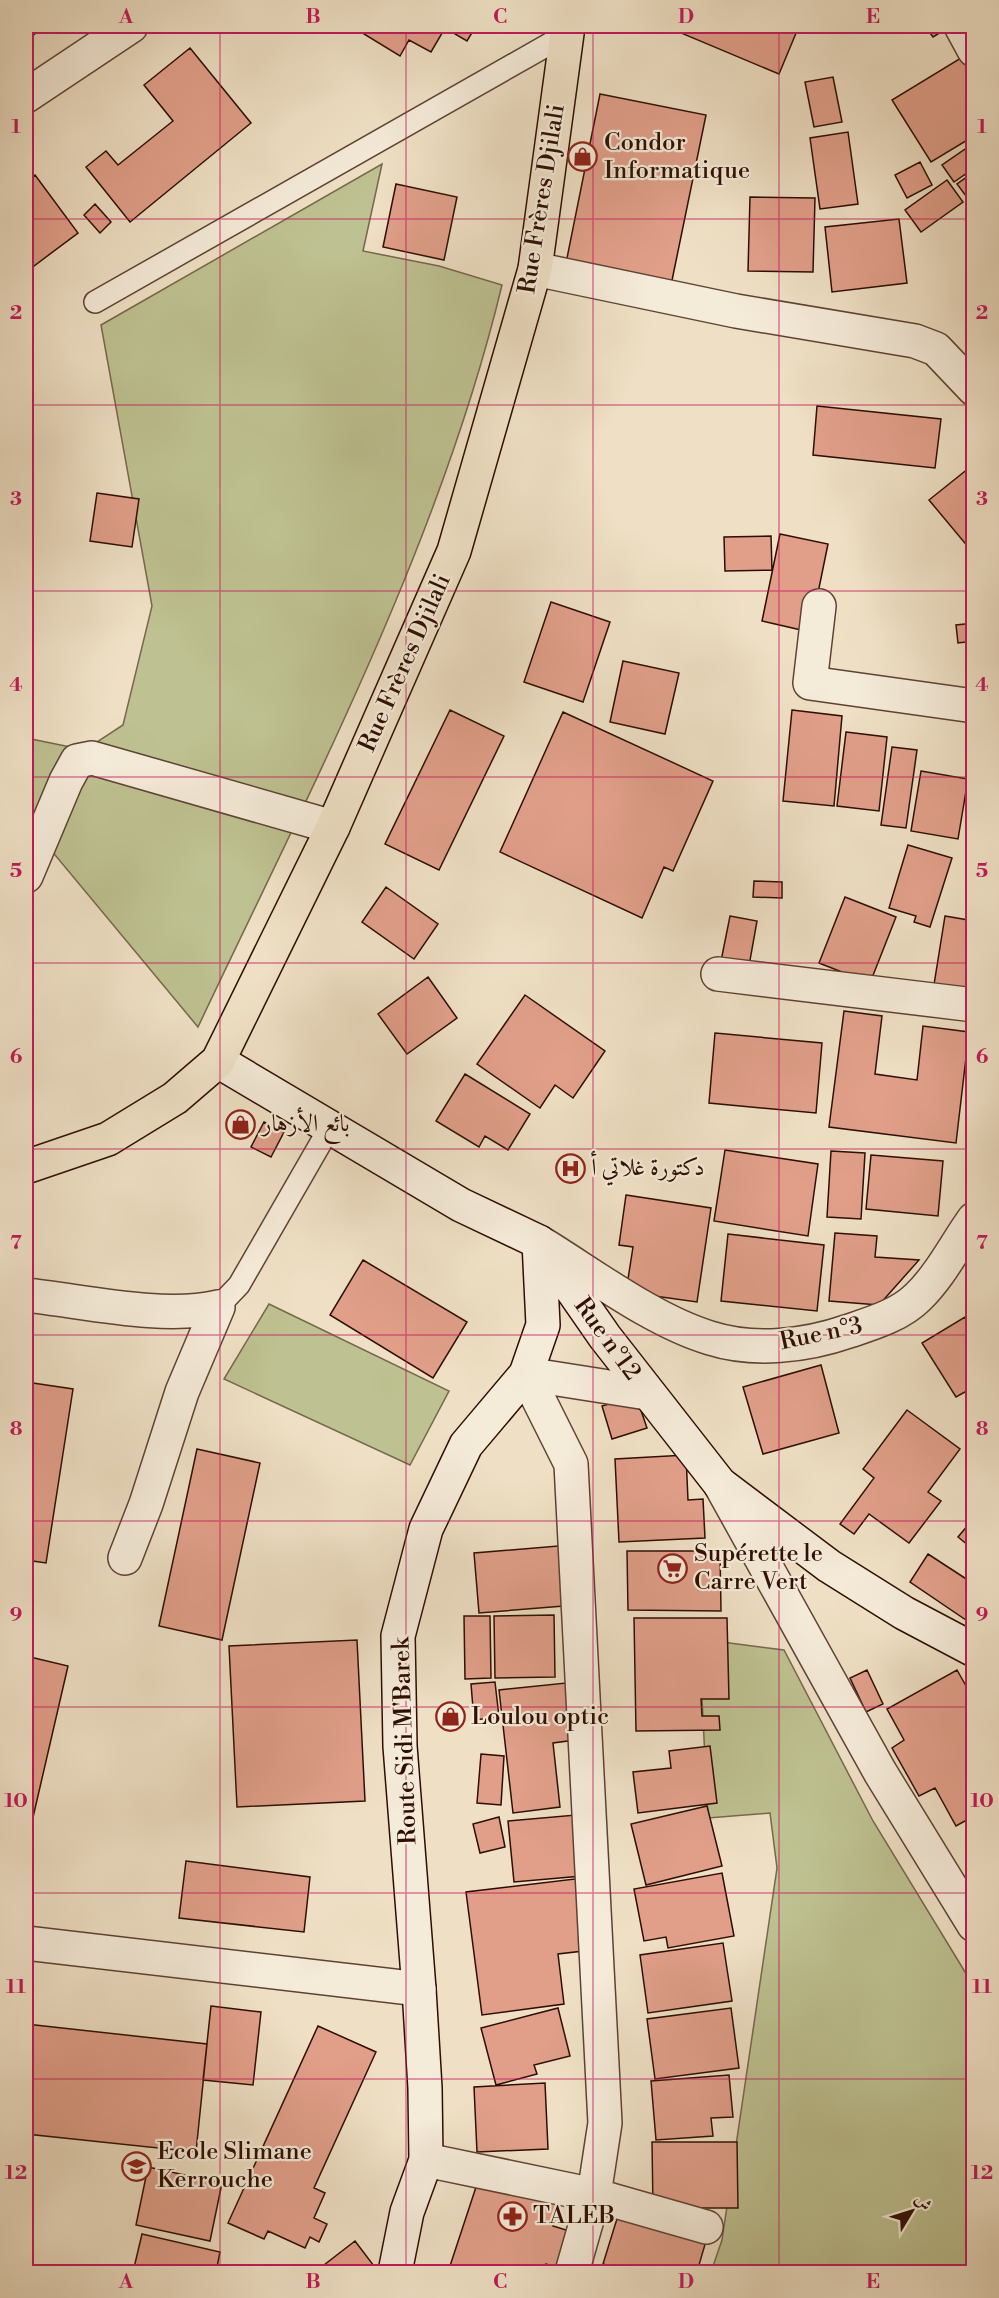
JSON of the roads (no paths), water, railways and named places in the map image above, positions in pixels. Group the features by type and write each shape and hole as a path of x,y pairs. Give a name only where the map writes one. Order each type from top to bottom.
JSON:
{"main road":[{"name":"Rue Frères Djilali","path":"26,1167 108,1139 175,1098 218,1061 333,827 454,551 535,269 568,30"}],"street":[{"path":"26,96 131,26"},
{"path":"961,26 974,50"},
{"path":"535,269 736,311 915,341 936,349 974,389"},
{"path":"819,606 810,683 974,706"},
{"path":"26,876 66,781 77,761 92,758 333,827"},
{"path":"718,974 974,1005"},
{"name":"Rue n°12","path":"218,1061 461,1205 539,1242 647,1393 720,1484 829,1566 904,1613 974,1650"},
{"name":"Rue n°3","path":"539,1242 663,1318 710,1339 790,1346 838,1335 884,1319 918,1297 974,1219"},
{"name":"Route Sidi M'Barek","path":"395,2272 407,2212 426,2160 420,1989 400,1746 398,1636 426,1529 466,1445 526,1374 543,1325 539,1242"},
{"path":"26,1295 157,1310 198,1312 218,1307"},
{"path":"125,1558 146,1504 182,1392 218,1307"},
{"path":"526,1374 647,1393"},
{"path":"526,1374 572,1464 605,2122 594,2195 572,2272"},
{"path":"720,1484 880,1772 974,1925"},
{"path":"26,1943 420,1989"},
{"path":"426,2160 594,2195 706,2227"}],"lane":[{"path":"95,302 568,30"},
{"path":"218,1307 239,1285 330,1127"}],"place":[{"name":"Condor Informatique","path":"583,157"},
{"name":"بائع الأزهار","path":"241,1124"},
{"name":"دكتورة غلاتي أ","path":"570,1168"},
{"name":"Supérette le Carre Vert","path":"673,1568"},
{"name":"Loulou optic","path":"450,1717"},
{"name":"Ecole Slimane Kerrouche","path":"136,2166"},
{"name":"TALEB","path":"512,2216"}]}
